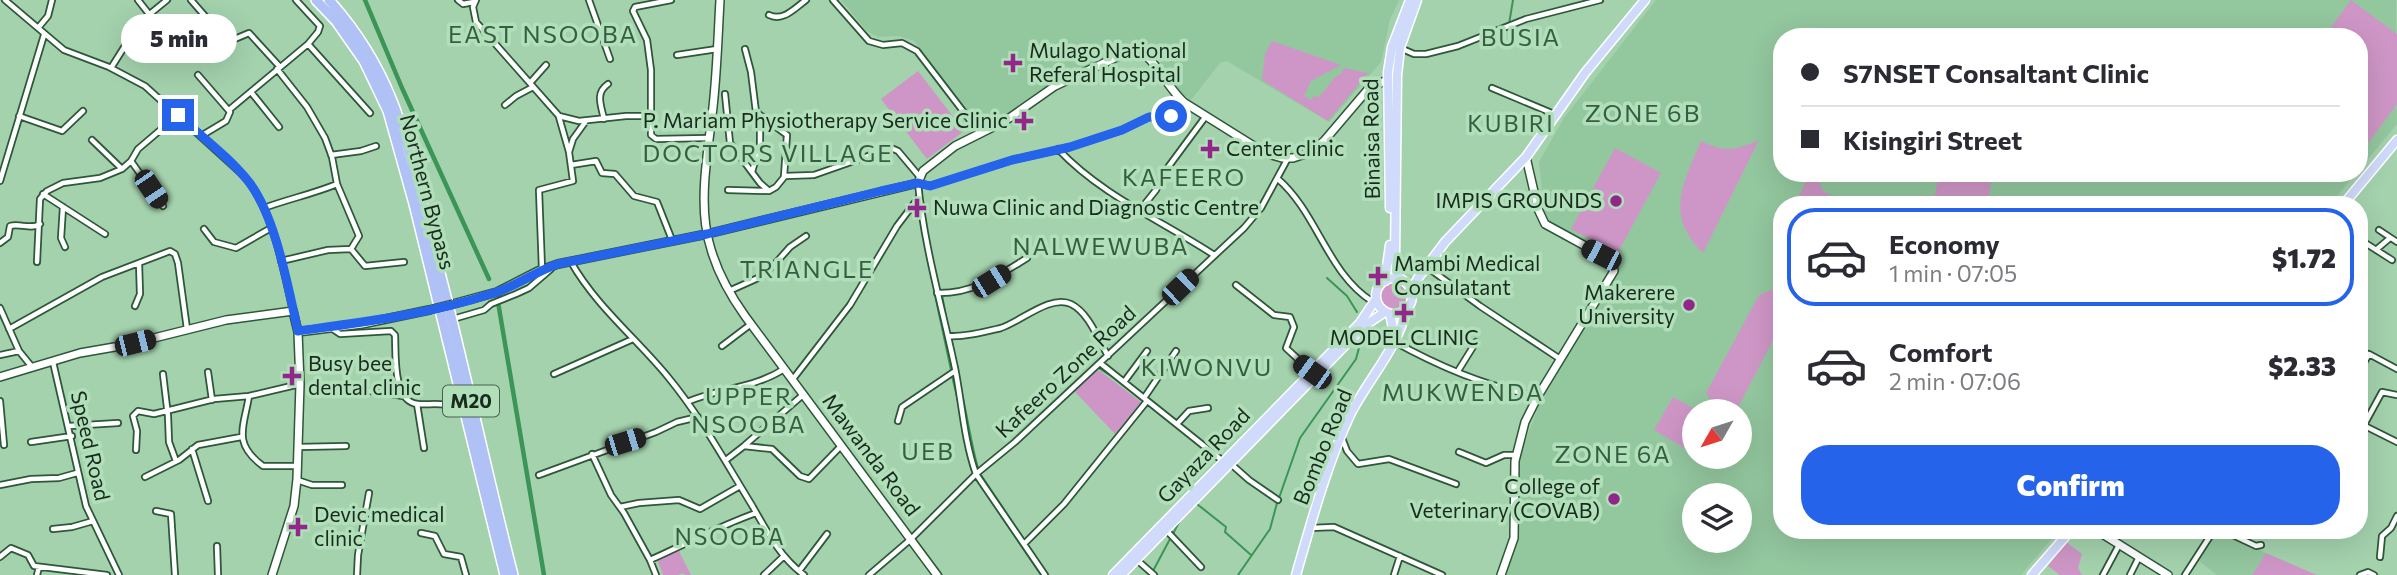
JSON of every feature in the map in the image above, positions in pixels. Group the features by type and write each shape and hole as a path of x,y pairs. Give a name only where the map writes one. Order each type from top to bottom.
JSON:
{"highway":[{"name":"Northern Bypass","path":"316,0 336,21 364,61 388,111 414,204 505,575"},
{"name":"Northern Bypass","path":"328,0 357,33 388,89 398,114 453,319 513,575"}],"main road":[{"name":"Binaisa Road","path":"1385,281 1390,256 1392,47 1410,0"},
{"name":"Binaisa Road","path":"1392,78 1416,0"},
{"path":"1387,313 1395,314 1406,310 1410,304 1411,292 1427,266 1453,233 1526,157 1585,73 1645,0"},
{"path":"1392,78 1395,259 1397,272 1411,292"},
{"path":"2368,175 2397,140"},
{"path":"2350,196 2362,182"},
{"path":"1394,340 1387,313 1375,300 1379,287 1385,281 1393,279 1403,281 1418,278"},
{"name":"Gayaza Road","path":"1121,575 1360,323 1375,300"},
{"name":"Bombo Road","path":"1296,575 1350,415 1394,340 1406,310"},
{"name":"Gayaza Road","path":"1113,575 1364,326 1387,313"},
{"path":"2034,574 2063,539"}],"street":[{"path":"5,0 44,35 68,52 111,68 145,86 243,175 264,208 281,261 298,331 300,384 294,506 272,575"},
{"path":"37,28 47,16 52,0"},
{"path":"138,0 149,14"},
{"path":"111,68 138,25 167,0"},
{"path":"191,0 226,40 230,41 249,33 307,107 331,155 337,184 359,236 351,249"},
{"path":"229,110 318,33 320,26 296,0"},
{"path":"458,0 463,4 475,1 476,22 559,116 569,152 573,181 539,190 542,270"},
{"path":"589,0 610,59"},
{"path":"671,0 633,9 647,40 651,70 651,135 654,138 708,138"},
{"name":"Mawanda Road","path":"720,0 703,205 707,234 719,274 751,324 937,575"},
{"path":"769,16 782,18 806,0"},
{"path":"834,0 869,41 883,45 902,43 917,51 979,132"},
{"path":"1400,48 1414,54 1426,54 1458,46 1510,25 1595,0"},
{"path":"0,181 44,35"},
{"path":"308,44 370,113"},
{"path":"677,55 718,49"},
{"path":"745,49 758,115 760,144 752,173"},
{"path":"298,331 362,324 429,310 497,292 542,270 570,261 707,234 918,180 955,146 1005,121 1061,83 1135,49 1141,51 1176,95 1191,107 1265,153 1288,158 1303,156 1317,147 1370,87 1392,78"},
{"path":"505,106 532,85 547,65"},
{"path":"198,75 229,110 230,115 226,121 201,136"},
{"path":"604,119 599,95 602,88 608,84"},
{"path":"1492,88 1555,115"},
{"path":"251,92 279,127"},
{"path":"725,93 730,144 769,191"},
{"path":"783,176 814,175 891,148 898,151 918,180 930,186 1057,148 1070,147 1122,130 1149,117 1175,115 1191,107"},
{"path":"19,117 62,131 83,111"},
{"path":"37,261 40,199 43,194 63,183 100,178 122,169 138,149 178,115"},
{"path":"728,190 769,191 776,187 783,176 788,145 786,132 758,115"},
{"path":"559,116 574,121 586,121 650,116"},
{"path":"1140,210 1157,190 1166,170 1206,116"},
{"path":"569,152 573,139 586,121"},
{"path":"92,140 122,169"},
{"path":"331,155 376,146"},
{"path":"1057,148 1083,173 1214,255"},
{"path":"1501,575 1514,538 1513,480 1516,455 1525,422 1614,271 1611,261 1545,224 1538,209 1526,157"},
{"name":"Kafeero Zone Road","path":"869,575 911,539 976,474 1015,442 1244,228 1261,208 1288,158"},
{"path":"131,161 163,206"},
{"path":"571,165 596,161 602,173 615,174 634,196 657,202 672,240"},
{"path":"1278,179 1311,218 1347,281 1356,291 1375,300"},
{"path":"918,180 937,293 976,474 1045,575"},
{"path":"264,208 337,184"},
{"path":"43,194 105,234"},
{"path":"793,379 850,304 897,226 919,197"},
{"path":"63,207 61,238 65,247"},
{"path":"0,243 8,237 10,226 18,224 31,227 40,224"},
{"path":"204,229 214,242 236,248 271,228"},
{"path":"2379,230 2397,242"},
{"path":"729,291 758,278 790,247 806,236"},
{"path":"2377,249 2390,238"},
{"path":"2368,246 2377,249 2392,260"},
{"path":"281,261 328,250 351,249"},
{"path":"351,249 362,264 369,267 404,262"},
{"path":"9,329 102,277 170,251 175,254 180,270 187,330"},
{"path":"937,293 976,288 1027,257"},
{"path":"570,261 598,300 666,374 687,402 784,556 804,575"},
{"path":"135,306 139,294 139,263"},
{"path":"453,319 484,310 498,300 521,292 554,266"},
{"path":"1427,266 1480,306 1560,359"},
{"path":"1236,285 1274,315 1290,317 1294,327 1286,348 1299,363 1312,372"},
{"path":"948,337 1001,328 1050,303 1064,302 1073,305 1086,319 1108,356"},
{"path":"0,308 19,351 32,368"},
{"path":"0,377 52,361 245,316 293,311"},
{"path":"722,346 751,324"},
{"path":"328,327 341,334 393,333 398,380 404,396"},
{"path":"554,374 633,339"},
{"path":"1394,340 1417,354 1500,388 1538,396"},
{"path":"1458,371 1476,342"},
{"path":"0,355 19,351"},
{"path":"1124,382 1147,351"},
{"path":"1024,544 1064,504 1146,400 1176,351"},
{"path":"2368,356 2397,369"},
{"name":"Speed Road","path":"52,361 72,436 77,472 93,521 119,575"},
{"path":"1100,363 1249,480 1279,500"},
{"path":"687,402 705,394 758,382 785,369"},
{"path":"898,421 902,407 955,371"},
{"path":"208,372 212,400"},
{"path":"163,374 169,442 176,461"},
{"path":"136,450 135,413 139,410 152,414 300,384"},
{"path":"351,388 404,396 417,404 446,405"},
{"path":"2368,414 2382,392 2397,395"},
{"path":"726,460 804,394"},
{"path":"249,396 241,437 246,447 263,466 297,466"},
{"path":"0,401 4,445"},
{"path":"417,404 424,447"},
{"path":"1176,424 1189,411 1208,408"},
{"path":"539,475 677,422 698,417"},
{"path":"69,426 118,423"},
{"path":"2368,427 2397,442"},
{"path":"31,442 72,436"},
{"path":"145,477 202,444 241,437"},
{"path":"1342,437 1347,451 1358,464 1389,459 1456,484"},
{"path":"297,447 345,446"},
{"path":"744,446 772,449 800,477 809,479 842,446"},
{"path":"192,449 208,501"},
{"path":"1459,452 1486,463 1502,456 1516,455"},
{"path":"592,454 604,483 650,560 656,575"},
{"path":"0,485 31,479 59,478 77,472"},
{"path":"297,479 317,486 342,485"},
{"path":"620,508 647,502 680,500 700,509 740,486"},
{"path":"357,575 369,493"},
{"path":"156,511 171,514 175,575"},
{"path":"650,560 687,544 710,530 756,513"},
{"path":"2381,556 2382,536 2391,528 2397,516"},
{"path":"53,529 93,521"},
{"path":"1310,528 1334,527 1443,575"},
{"path":"1165,530 1201,567"},
{"path":"421,533 435,536 444,554 461,557 466,575"},
{"path":"799,571 827,534"},
{"path":"2110,539 2168,575"},
{"path":"2185,575 2208,539"},
{"path":"2241,539 2256,546 2261,545"},
{"path":"2103,575 2120,545"},
{"path":"217,546 218,575"},
{"path":"0,557 11,548 28,555 32,565 39,567 107,575"},
{"path":"764,575 784,556"},
{"path":"1394,575 1400,556"},
{"path":"2130,575 2139,557"},
{"path":"1136,560 1154,575"},
{"path":"37,575 39,567"},
{"path":"2360,575 2368,572 2374,575"}],"shaded area":[{"name":"Mulago National Referal Hospital","path":"841,0 1399,0 1390,20 1381,62 1329,122 1227,61 1220,63 1191,100 1181,93 1146,47 1139,44 1129,45 1048,86 1009,113 980,125 914,41 899,36 878,37 867,31"},
{"name":"Makerere University","path":"1656,0 2396,0 2397,124 2368,159 2368,28 1773,28 1773,182 2349,182 2337,196 1773,196 1773,539 2051,539 2021,575 1503,575 1517,528 1522,449 1544,393 1618,270 1611,255 1557,226 1549,220 1544,210 1539,162 1564,118"},
{"path":"2351,0 2397,34 2397,104 2368,144 2368,28 2331,28"},
{"path":"1272,41 1341,65 1311,81 1304,96 1311,100 1314,96 1319,97 1344,68 1368,73 1328,121 1262,80 1265,54"},
{"path":"918,71 964,131 927,159 881,99"},
{"path":"1759,140 1703,253 1691,239 1680,212 1683,185 1701,141 1730,149"},
{"name":"IMPIS GROUNDS","path":"1615,148 1661,173 1617,254 1571,229"},
{"path":"1806,182 1820,182 1823,191 1832,196 1799,196"},
{"path":"1937,182 1991,182 1989,196 1935,196"},
{"path":"1394,283 1404,287 1408,297 1404,307 1394,311 1384,307 1380,297 1384,287"},
{"path":"1773,289 1773,340 1742,399 1711,399 1706,393 1759,295"},
{"path":"1097,371 1141,402 1115,434 1074,391"},
{"path":"1673,397 1682,402 1682,447 1654,430"},
{"path":"2212,539 2236,539 2266,553 2252,575 2217,575 2199,561"},
{"path":"2066,542 2082,554 2078,568 2082,575 2060,575 2048,566"},
{"path":"678,549 691,575 663,575 659,558"},
{"path":"2266,553 2317,575 2252,575"}],"waterway":[{"path":"365,0 489,279"},
{"path":"1509,24 1513,0"},
{"path":"1327,278 1347,296 1357,312"},
{"path":"934,290 951,370"},
{"path":"942,295 948,328"},
{"path":"498,302 544,575"},
{"path":"1279,498 1300,438 1356,359 1363,333"},
{"path":"951,337 954,352"},
{"path":"1100,369 1172,423"},
{"path":"952,376 958,401"},
{"path":"959,382 978,468"},
{"path":"964,438 972,471"},
{"path":"854,457 908,530"},
{"path":"981,475 1048,575"},
{"path":"976,479 1041,575"},
{"path":"1238,575 1270,529 1277,503"},
{"path":"1197,504 1226,527 1225,532 1251,555"},
{"path":"1173,534 1180,520"},
{"path":"1153,571 1170,539"},
{"path":"916,540 942,575"}],"place":[{"name":"Mulago National Referal Hospital","path":"1013,63"},
{"name":"P. Mariam Physiotherapy Service Clinic","path":"1024,121"},
{"name":"Center clinic","path":"1210,149"},
{"name":"IMPIS GROUNDS","path":"1616,201"},
{"name":"Nuwa Clinic and Diagnostic Centre","path":"917,208"},
{"name":"Mambi Medical Consulatant","path":"1378,276"},
{"name":"Makerere University","path":"1689,305"},
{"name":"MODEL CLINIC","path":"1404,313"},
{"name":"Busy bee dental clinic","path":"292,376"},
{"name":"College of Veterinary (COVAB)","path":"1614,499"},
{"name":"Devic medical clinic","path":"298,527"}],"district":[{"name":"EAST NSOOBA","path":"543,35"},
{"name":"BUSIA","path":"1521,38"},
{"name":"ZONE 6B","path":"1643,114"},
{"name":"KUBIRI","path":"1511,124"},
{"name":"DOCTORS VILLAGE","path":"768,154"},
{"name":"KAFEERO","path":"1184,178"},
{"name":"NALWEWUBA","path":"1101,247"},
{"name":"TRIANGLE","path":"807,270"},
{"name":"KIWONVU","path":"1207,368"},
{"name":"MUKWENDA","path":"1463,393"},
{"name":"UPPER NSOOBA","path":"749,411"},
{"name":"UEB","path":"928,452"},
{"name":"ZONE 6A","path":"1613,455"},
{"name":"NSOOBA","path":"730,537"}],"route":[{"path":"178,115 235,167 258,196 278,248 298,331 362,324 453,304 497,292 558,264 707,234 918,183 930,186 1012,160 1070,147 1122,130 1149,117 1171,116"}]}
